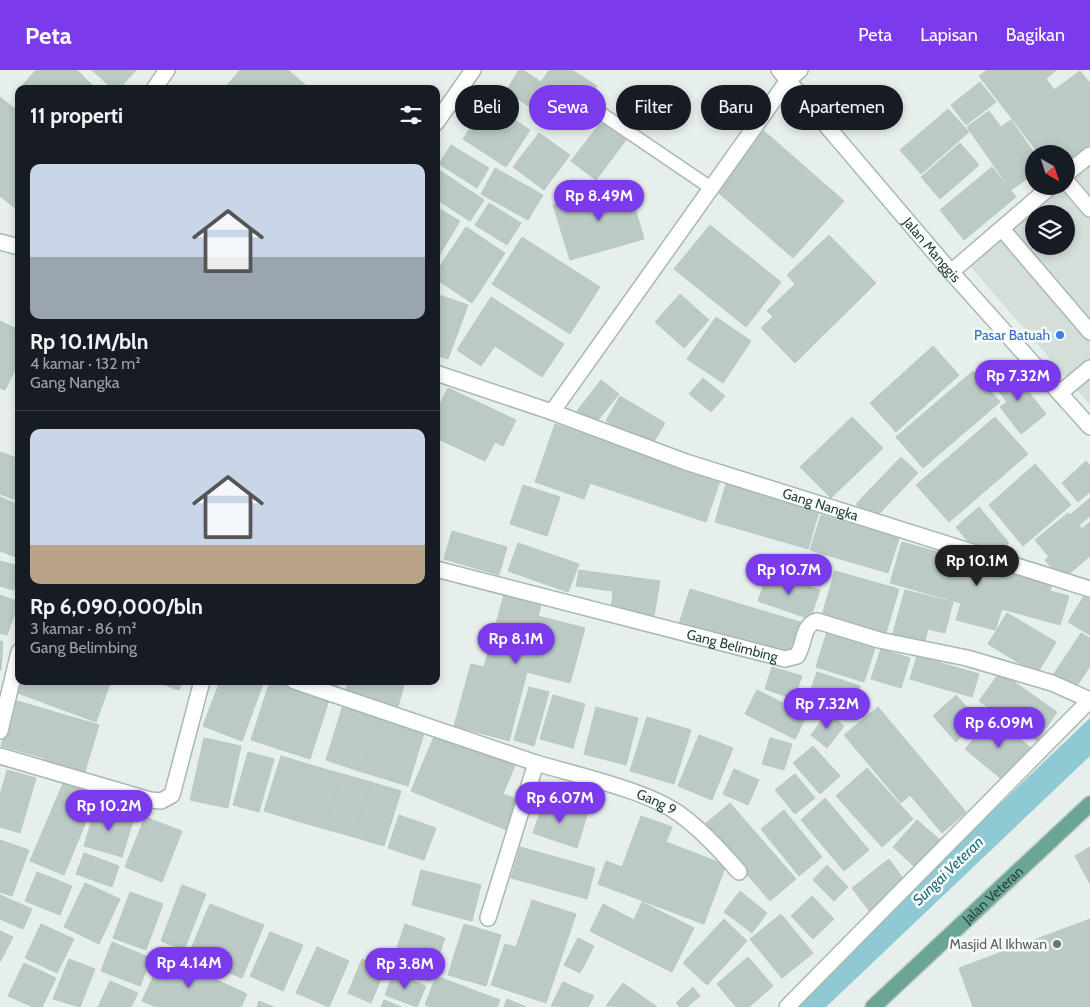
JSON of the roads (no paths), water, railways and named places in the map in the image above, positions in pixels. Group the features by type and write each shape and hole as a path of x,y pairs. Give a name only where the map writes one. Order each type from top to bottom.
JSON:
{"main road":[{"name":"Jalan Veteran","path":"873,1007 1090,804"}],"street":[{"path":"157,85 167,70"},
{"path":"440,117 473,70"},
{"path":"552,412 711,188 784,75 800,70"},
{"name":"Jalan Manggis","path":"784,75 951,272 1090,427"},
{"path":"1075,167 1090,155"},
{"path":"1075,192 1090,209"},
{"path":"951,272 1041,195"},
{"path":"1002,229 1090,332"},
{"path":"0,242 15,246"},
{"path":"1060,394 1090,368"},
{"name":"Gang Nangka","path":"440,375 552,412 686,462 1090,589"},
{"name":"Gang Belimbing","path":"440,570 785,659 798,656 807,627 817,621 879,640 976,661 1052,683 1090,700"},
{"path":"0,731 15,669"},
{"path":"0,756 150,800 161,801 172,795 201,685"},
{"name":"Gang 9","path":"306,685 536,763 658,801 678,813 692,825 719,849 739,872"},
{"path":"787,1007 1090,700"},
{"path":"488,918 536,763"}],"lane":[{"path":"606,117 711,188"}],"water":[{"name":"Sungai Veteran","path":"1090,718 1090,756 826,1007 787,1007"}],"place":[{"name":"Pasar Batuah","path":"1060,335"},
{"name":"Masjid Al Ikhwan","path":"1057,944"}]}
